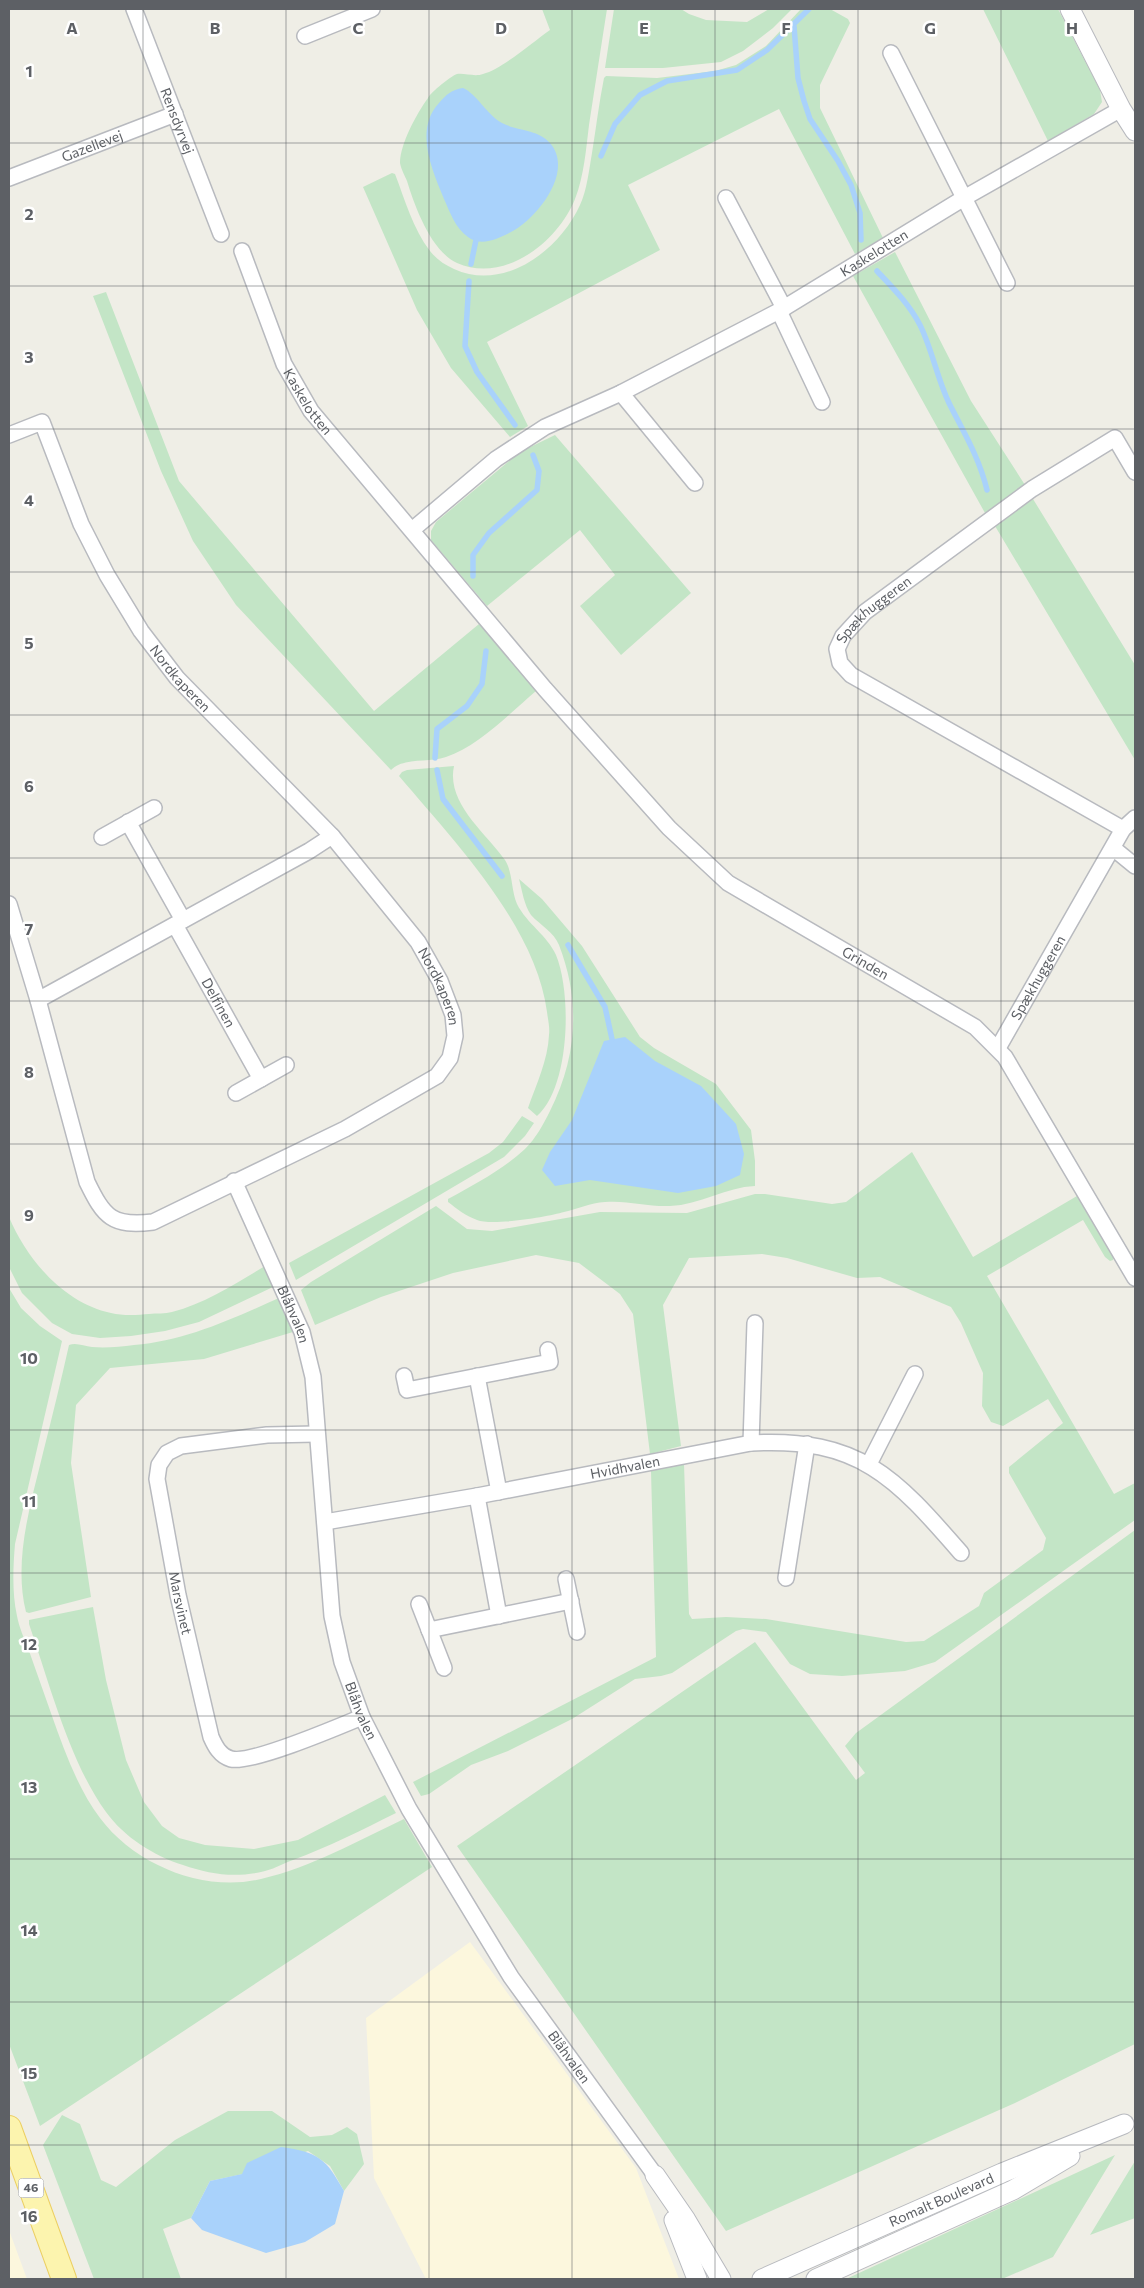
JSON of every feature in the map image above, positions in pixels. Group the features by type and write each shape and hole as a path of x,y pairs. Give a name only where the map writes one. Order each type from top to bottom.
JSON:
{"main road":[{"name":"46","path":"9,2128 64,2279"}],"street":[{"name":"Rensdyrvej","path":"134,9 221,234"},
{"path":"305,36 372,9"},
{"path":"1070,9 1121,109 1135,131"},
{"path":"891,54 1007,283"},
{"name":"Kaskelotten","path":"412,530 496,459 545,427 621,393 781,309 964,198 1121,109"},
{"name":"Gazellevej","path":"9,178 175,114"},
{"path":"726,198 781,309 822,402"},
{"name":"Kaskelotten","path":"242,251 284,364 311,411 545,689"},
{"path":"621,393 696,483"},
{"name":"Nordkaperen","path":"9,435 42,422 81,524 107,575 141,631 177,678 332,836 418,942 440,981 453,1015 455,1036 450,1058 437,1076 345,1129 234,1181 153,1222 132,1224 116,1220 100,1209 87,1182 38,1000 9,904"},
{"name":"Spækhuggeren","path":"1123,829 852,675 840,663 836,649 843,636 865,612 1032,489 1115,438 1135,472"},
{"name":"Grinden","path":"545,689 669,828 728,883 975,1027 998,1048 1135,1278"},
{"path":"102,837 154,808"},
{"name":"Spækhuggeren","path":"998,1048 1123,829 1135,818"},
{"name":"Delfinen","path":"128,822 262,1079"},
{"path":"38,1000 309,851 332,836"},
{"path":"1113,848 1135,866"},
{"path":"236,1094 286,1065"},
{"name":"Blåhvalen","path":"234,1181 302,1332 313,1377 316,1434 332,1616 342,1662 362,1717 409,1809 511,1977 655,2175 686,2220 721,2279"},
{"path":"750,1443 755,1323"},
{"path":"404,1376 407,1390 550,1362 548,1350"},
{"path":"869,1464 914,1374"},
{"path":"477,1376 500,1492"},
{"name":"Marsvinet","path":"316,1434 267,1435 181,1446 167,1453 159,1465 157,1479 178,1595 211,1737 217,1751 230,1759 246,1759 312,1737 362,1717"},
{"name":"Hvidhvalen","path":"325,1522 500,1492 750,1443 780,1442 807,1444 840,1451 869,1464 895,1483 922,1507 961,1553"},
{"path":"786,1578 807,1444"},
{"path":"477,1496 500,1616"},
{"path":"566,1579 577,1632"},
{"path":"430,1630 571,1601"},
{"path":"419,1604 444,1668"},
{"name":"Romalt Boulevard","path":"762,2279 1002,2173 1129,2120"},
{"name":"Romalt Boulevard","path":"816,2279 1013,2190 1129,2120"},
{"name":"Blåhvalen","path":"655,2175 685,2244 696,2279"}],"shaded area":[{"path":"470,1942 636,2168 679,2279 426,2279 374,2178 366,2018"},
{"path":"9,2230 27,2279 9,2279"}],"green space":[{"path":"542,9 607,9 581,181 575,199 567,215 556,230 543,244 527,255 511,263 493,268 475,268 457,263 439,249 419,215 400,163 403,147 419,112 430,95 441,84 457,74 477,75 491,71 550,30"},
{"path":"614,9 681,9 706,20 747,22 769,9 792,9 773,28 743,51 721,62 663,68 605,68"},
{"path":"801,9 830,9 848,19 850,23 820,85 820,108 883,238 855,254 779,109 628,185 660,250 487,342 528,426 510,437 451,368 417,310 363,187 392,173 395,174 419,233 430,251 438,259 454,269 473,275 492,275 510,271 528,263 544,252 571,222 580,205 588,180 602,87 606,76 657,78 715,71 736,65 766,46"},
{"path":"983,9 1058,9 1100,90 1102,102 1094,114 1048,141"},
{"path":"895,252 971,401 1025,485 985,513 853,276"},
{"path":"106,292 179,481 374,711 479,624 536,691 493,729 470,746 446,757 403,763 391,770 236,605 193,541 161,471 93,296"},
{"path":"555,435 691,593 621,655 580,606 615,575 580,530 487,606 431,540 431,531 436,522 520,452"},
{"path":"1033,499 1135,665 1135,760 995,526"},
{"path":"454,766 453,780 462,805 469,817 508,865 517,904 526,918 552,948 561,972 566,1015 562,1063 548,1102 537,1116 528,1108 544,1063 549,1030 540,980 527,948 510,917 489,886 444,828 399,776 407,770"},
{"path":"519,879 542,899 582,946 640,1037 654,1048 716,1084 751,1130 755,1161 755,1186 734,1189 681,1205 662,1206 605,1202 545,1216 495,1222 477,1220 448,1202 448,1199 507,1164 533,1140 545,1121 559,1091 571,1050 573,1008 566,966 557,940 531,915 525,902"},
{"path":"522,1116 534,1123 525,1136 504,1157 296,1280 289,1263 489,1153 503,1142"},
{"path":"912,1152 973,1257 1077,1196 1113,1260 1110,1261 1105,1257 1083,1220 987,1276 1114,1494 1135,1483 1135,1520 935,1662 905,1671 842,1676 810,1674 790,1664 766,1632 743,1629 736,1631 672,1673 635,1679 572,1719 508,1751 471,1765 429,1794 421,1796 413,1782 656,1657 651,1471 684,1464 689,1614 692,1619 726,1617 766,1619 906,1642 924,1641 979,1606 984,1593 1043,1550 1046,1538 1009,1473 1009,1467 1063,1423 1048,1399 1003,1426 991,1422 982,1406 983,1373 961,1323 951,1307 880,1277 857,1278 787,1258 762,1254 689,1258 663,1305 681,1446 650,1454 633,1314 620,1294 579,1263 536,1255 453,1273 381,1297 315,1325 301,1290 311,1282 436,1206 467,1229 492,1231 600,1212 687,1213 755,1194 832,1204 846,1202"},
{"path":"9,1217 26,1249 49,1277 78,1300 94,1308 111,1313 130,1315 172,1312 197,1304 265,1266 273,1287 199,1322 165,1331 100,1338 72,1334 52,1323 22,1293 9,1267"},
{"path":"9,1288 21,1308 40,1326 62,1341 15,1544 13,1580 15,1607 20,1628 67,1756 78,1782 100,1818 115,1835 151,1862 194,1878 217,1882 261,1879 298,1868 404,1819 432,1867 40,2126 9,2044"},
{"path":"279,1298 293,1332 204,1359 110,1368 76,1405 71,1463 91,1597 29,1613 26,1612 21,1572 25,1532 69,1345 113,1347 172,1339 208,1328"},
{"path":"1135,1530 1135,2044 1015,2103 726,2231 457,1846 755,1642 856,1780 865,1773 845,1746 856,1733"},
{"path":"93,1607 106,1680 126,1760 144,1802 162,1826 179,1838 205,1845 254,1849 298,1840 385,1795 396,1813 319,1850 269,1870 251,1874 231,1875 202,1871 172,1861 140,1844 113,1821 93,1792 71,1746 29,1624 29,1620"},
{"path":"228,2111 272,2111 310,2137 332,2135 347,2127 357,2134 364,2164 344,2191 330,2166 308,2151 243,2174 210,2181 191,2218 163,2229 181,2279 94,2279 43,2145 62,2115 80,2124 101,2180 116,2187 175,2140"},
{"path":"1115,2155 1053,2257 1002,2279 846,2279"},
{"path":"1135,2161 1135,2218 1090,2235"}],"water":[{"path":"463,88 502,123 545,138 557,155 558,167 555,180 541,206 521,226 506,235 484,242 468,237 456,224 435,176 426,138 432,114 439,103 452,91"},
{"path":"625,1037 655,1061 701,1086 736,1124 744,1154 740,1175 716,1186 678,1193 590,1180 555,1186 542,1170 550,1152 572,1120 604,1041"},
{"path":"281,2147 304,2151 313,2155 332,2171 344,2191 335,2224 305,2242 266,2253 202,2230 191,2218 210,2181 242,2174 247,2163"}],"waterway":[{"path":"601,156 615,124 640,95 667,81 737,70 767,50 809,9"},
{"path":"794,26 798,78 804,101 810,119 838,161 851,185 860,213 861,240"},
{"path":"471,264 476,240"},
{"path":"877,271 916,317 928,344 949,403 966,435 987,490"},
{"path":"469,281 465,346 477,372 515,425"},
{"path":"473,576 473,555 489,533 537,490 539,471 533,455"},
{"path":"435,758 437,729 467,706 482,684 486,651"},
{"path":"437,770 443,799 502,876"},
{"path":"568,945 605,1007 612,1039"}]}
